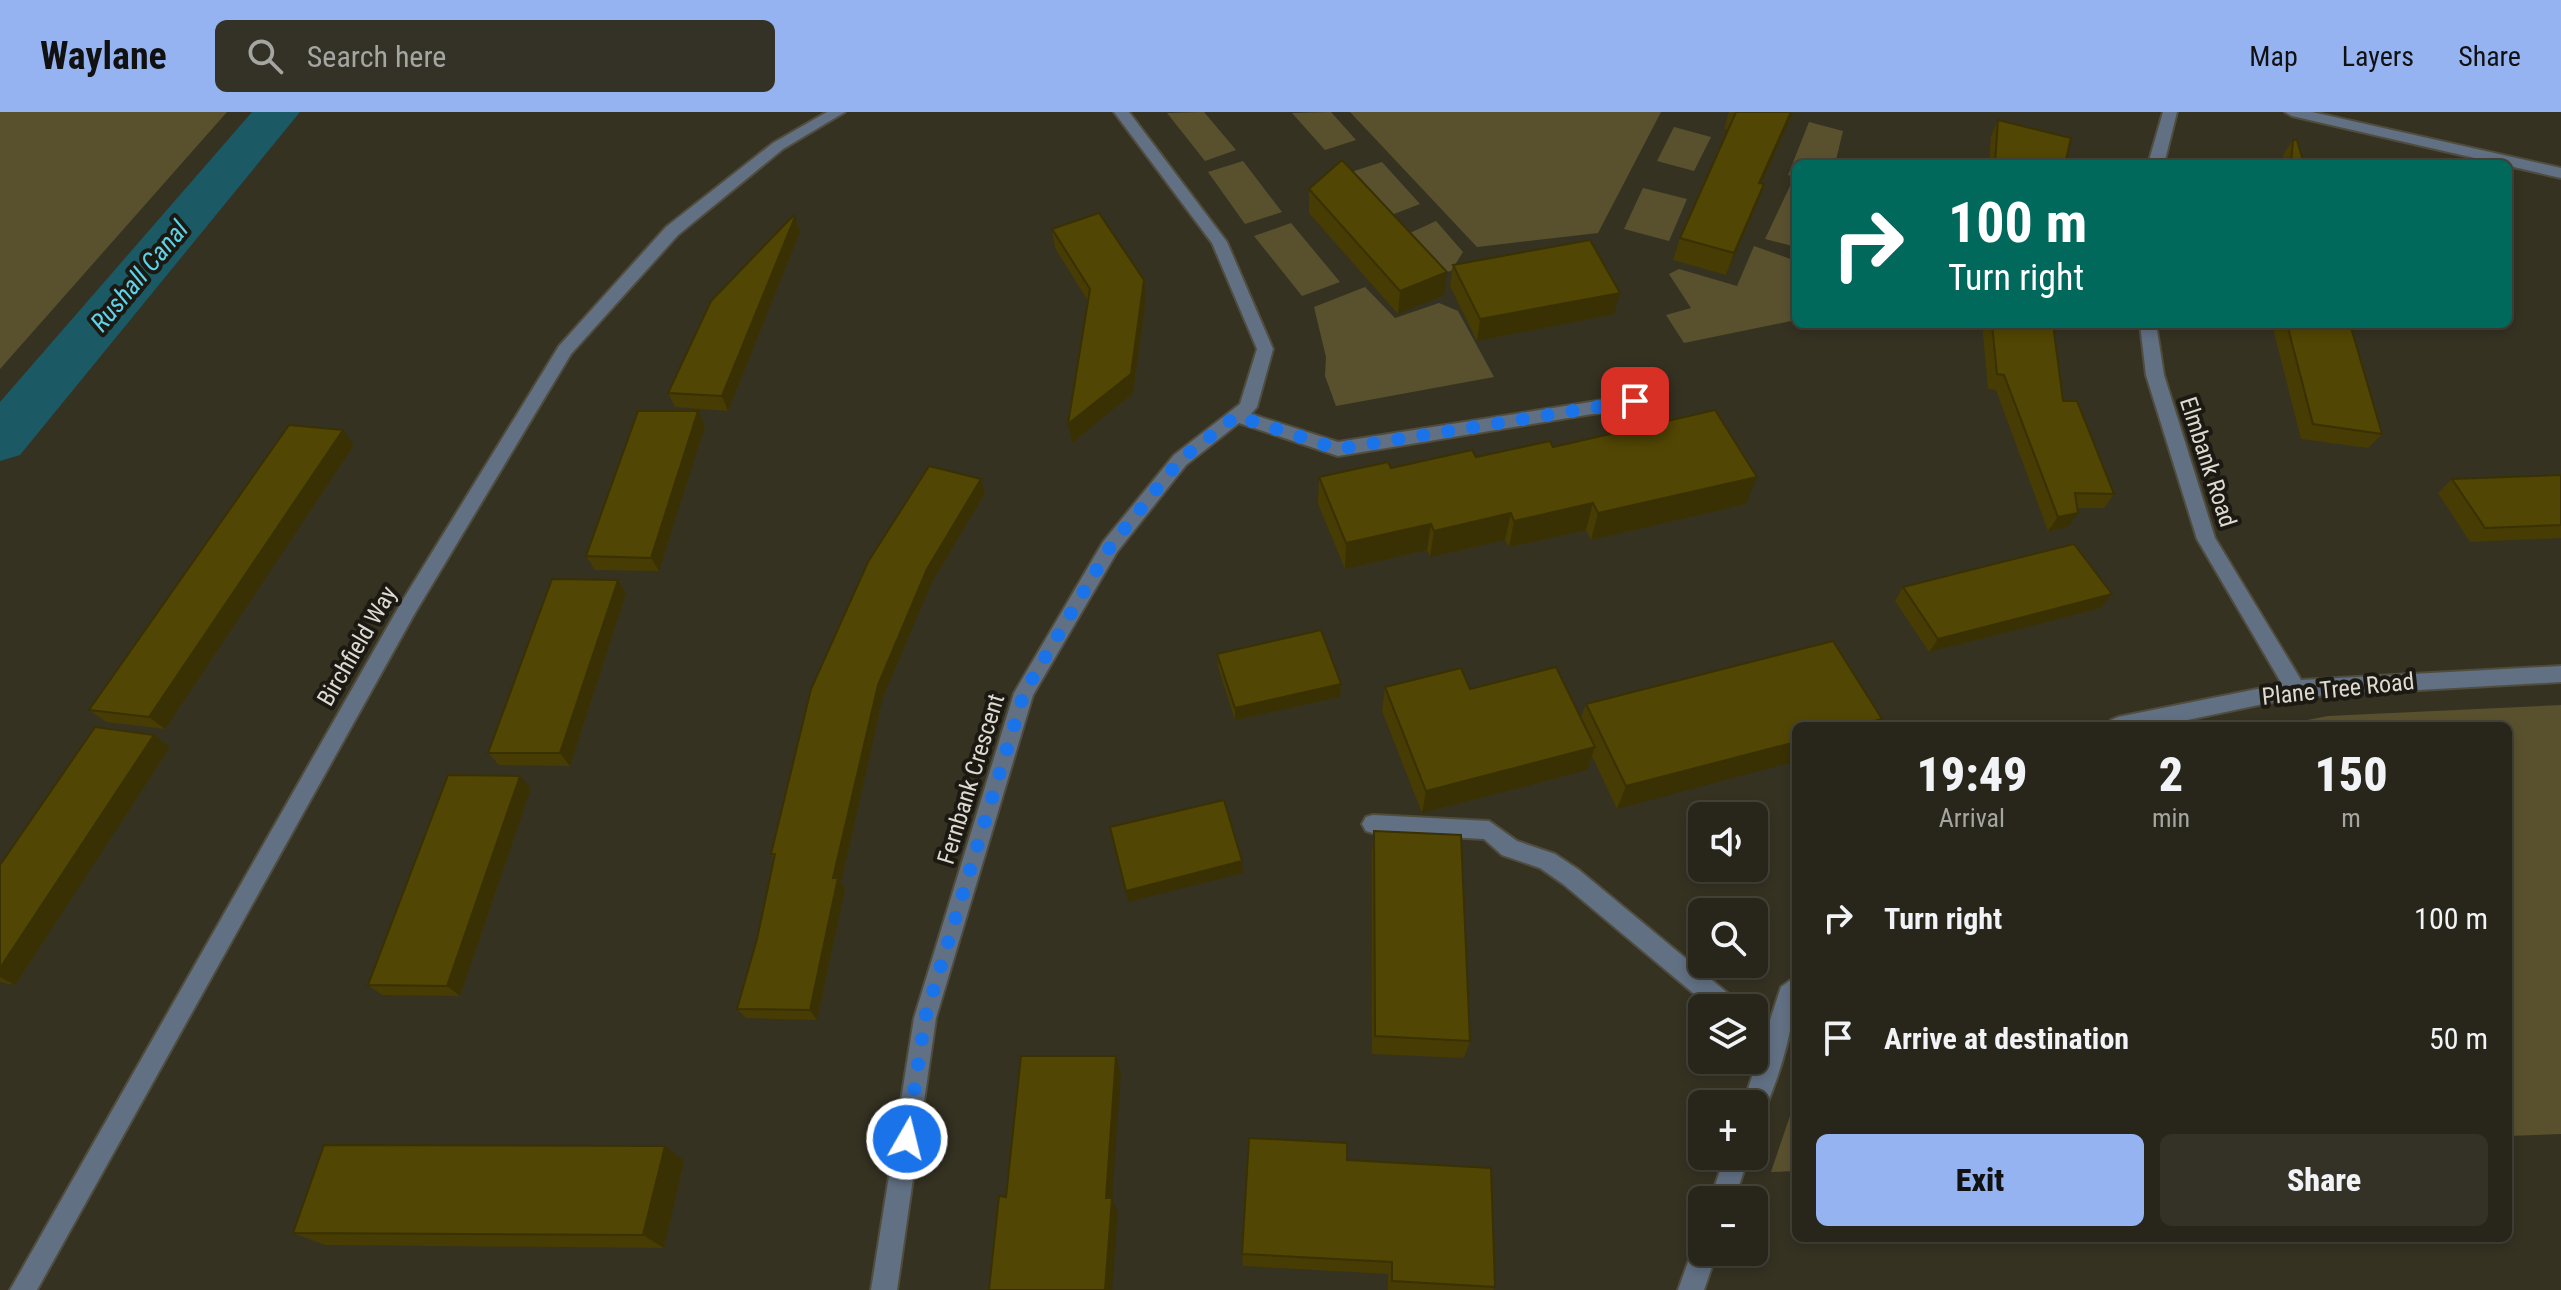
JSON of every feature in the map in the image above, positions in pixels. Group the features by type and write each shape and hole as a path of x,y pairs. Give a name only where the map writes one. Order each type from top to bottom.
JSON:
{"street":[{"name":"Birchfield Way","path":"23,1290 408,608 565,350 672,231 778,146 838,112"},
{"name":"Fernbank Crescent","path":"884,1290 925,1018 1024,693 1110,547 1180,460 1248,407 1265,349 1219,242 1121,112"},
{"path":"2157,160 2170,112"},
{"path":"2292,112 2504,160"},
{"path":"2512,162 2561,173"},
{"name":"Elmbank Road","path":"2149,328 2155,375 2206,539 2296,689"},
{"path":"1236,416 1338,449 1635,401"},
{"name":"Plane Tree Road","path":"2137,722 2296,689 2561,674"},
{"path":"1373,824 1489,830 1510,848 1547,861 1571,877 1711,994"},
{"path":"1760,1090 1792,992"},
{"path":"1768,1041 1774,1046"},
{"path":"1691,1290 1699,1266"}],"shaded area":[{"path":"0,112 227,112 0,369"},
{"path":"1204,112 1236,150 1205,161 1167,113"},
{"path":"1331,112 1356,140 1325,150 1292,113"},
{"path":"1350,112 1661,112 1598,233 1477,247"},
{"path":"1809,122 1843,131 1836,160 1794,160"},
{"path":"1674,127 1711,137 1694,171 1657,161"},
{"path":"1243,161 1282,212 1245,224 1208,172"},
{"path":"1382,162 1420,204 1386,217 1348,173"},
{"path":"1790,186 1792,187 1792,246 1765,239"},
{"path":"1643,188 1687,199 1669,241 1624,229"},
{"path":"1436,221 1463,252 1451,271 1434,275 1399,238"},
{"path":"1291,223 1340,282 1302,296 1254,236"},
{"path":"1754,246 1792,260 1792,321 1684,343 1666,315 1691,308 1669,274 1679,269 1737,286"},
{"path":"1365,287 1395,318 1439,303 1458,311 1494,377 1336,406 1325,376 1326,357 1314,307"},
{"path":"2561,705 2561,1134 2512,1136 2512,722 2296,722 2328,716"},
{"path":"1792,1110 1792,1171 1771,1172"}],"building":[{"path":"1736,112 1791,112 1759,183 1764,184 1734,253 1680,238"},
{"path":"1998,120 2071,138 2066,160 1995,160"},
{"path":"2293,140 2297,140 2303,160 2291,160"},
{"path":"1342,160 1447,272 1400,291 1309,189"},
{"path":"1099,213 1144,280 1131,374 1068,424 1090,289 1052,229"},
{"path":"793,216 722,396 668,393 711,301"},
{"path":"1590,240 1620,293 1480,319 1453,265"},
{"path":"1992,328 2054,328 2063,401 2077,401 2114,494 2075,493 2078,513 2058,517 2004,375 1997,374"},
{"path":"2288,328 2351,328 2382,434 2313,424"},
{"path":"1715,410 1757,477 1598,513 1593,503 1514,521 1511,513 1434,531 1431,524 1346,543 1319,477 1388,462 1391,468 1472,450 1476,457 1550,441 1553,447"},
{"path":"638,411 698,411 651,558 586,556"},
{"path":"289,425 343,430 149,717 89,710"},
{"path":"929,466 981,479 927,569 878,685 833,878 838,878 810,1010 737,1009 757,939 775,854 771,854 811,689 868,562"},
{"path":"2561,475 2561,525 2485,528 2452,479"},
{"path":"2074,544 2112,594 1938,639 1903,587"},
{"path":"552,579 618,580 560,753 488,753"},
{"path":"1321,630 1341,684 1235,708 1217,654"},
{"path":"1833,641 1882,719 1871,722 1792,722 1792,743 1626,786 1586,704"},
{"path":"1556,667 1595,747 1426,791 1385,687 1461,668 1470,689"},
{"path":"95,727 154,735 0,968 0,865"},
{"path":"448,775 520,776 447,986 368,985"},
{"path":"1224,800 1242,861 1126,891 1110,827"},
{"path":"1374,831 1461,835 1470,1041 1375,1036"},
{"path":"1021,1056 1116,1056 1106,1198 1112,1198 1105,1290 989,1290 999,1196 1006,1197"},
{"path":"1249,1138 1347,1143 1347,1160 1491,1168 1495,1287 1392,1281 1392,1262 1242,1254"},
{"path":"324,1145 665,1146 643,1235 293,1233"}],"waterway":[{"name":"Rushall Canal","path":"0,440 277,112"}],"route":[{"path":"907,1139 925,1018 1024,693 1110,547 1180,460 1236,416 1338,449 1635,401"}]}
